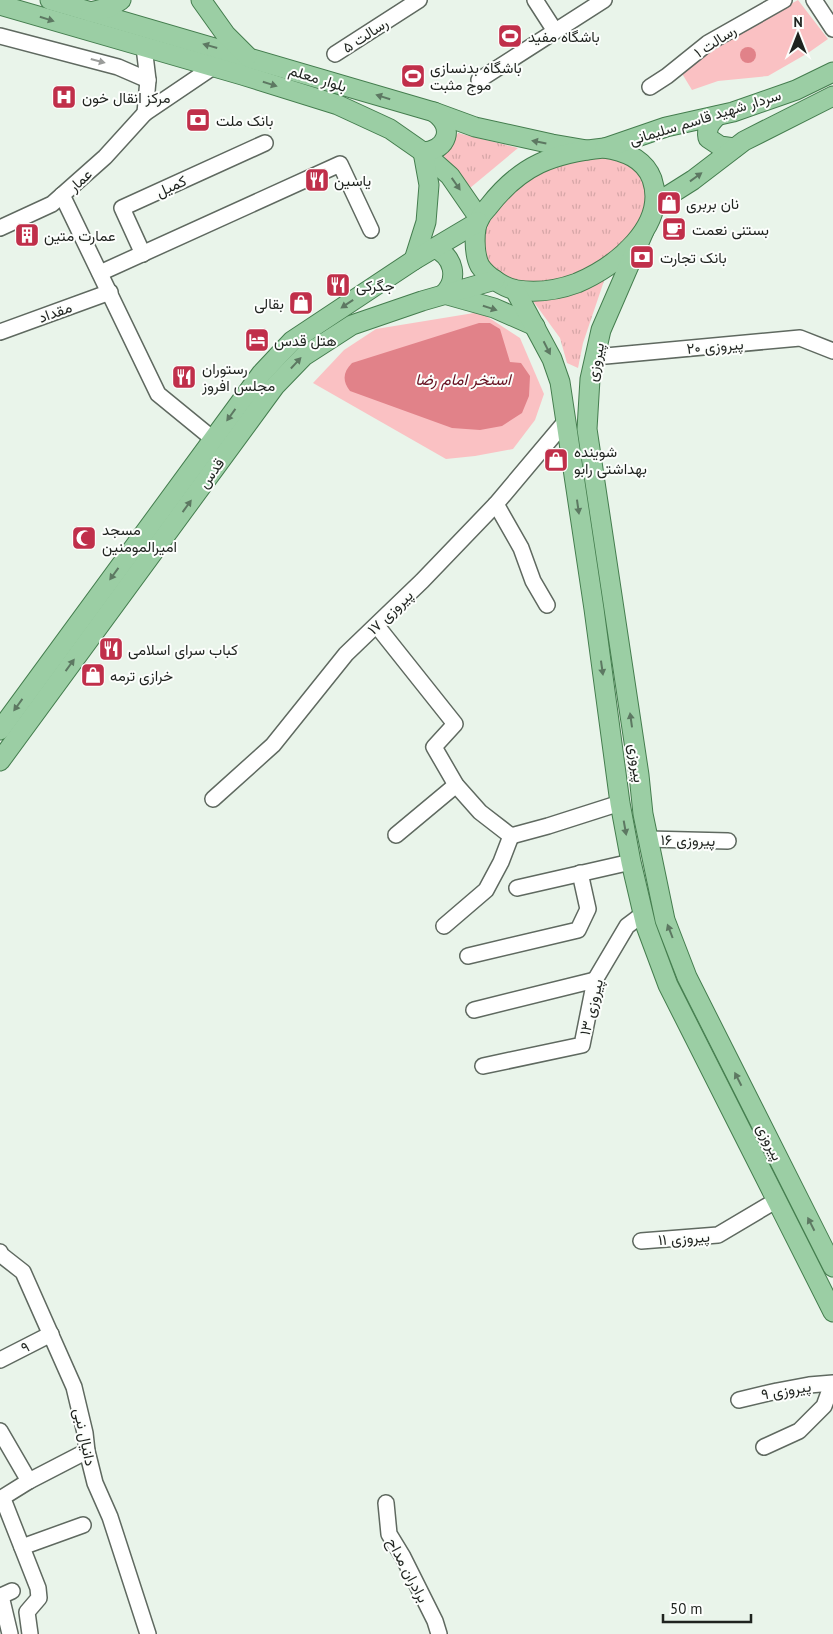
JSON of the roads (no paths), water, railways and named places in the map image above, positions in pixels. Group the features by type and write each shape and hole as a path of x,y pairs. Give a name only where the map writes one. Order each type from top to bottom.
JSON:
{"main road":[{"name":"بلوار معلم","path":"50,0 434,112 475,127 552,144 595,149"},
{"path":"92,12 110,7 121,0"},
{"path":"201,0 226,35 248,57"},
{"name":"بلوار معلم","path":"0,5 338,105 390,129 423,152 450,176 478,220"},
{"name":"سردار شهید قاسم سلیمانی","path":"595,149 666,127 733,112 796,90 832,72"},
{"path":"655,204 693,180 744,141 833,96"},
{"path":"414,260 426,222 429,185 423,152 439,147 444,141 446,133 445,124 441,117 434,112"},
{"path":"717,116 710,123 707,131 708,138 720,146 734,148"},
{"path":"595,149 628,154 640,162 650,174 655,189 655,204 644,231 611,264 576,283 555,289 515,290 488,276 480,265 475,251 478,220 502,190 518,176 553,157 595,149"},
{"name":"قدس","path":"0,730 261,374 292,341 478,220"},
{"name":"پیروزی","path":"644,231 601,330 590,379 587,429 648,839 666,920 687,977 833,1267"},
{"path":"434,248 444,253 452,267 453,279 444,294 494,308 535,326"},
{"name":"قدس","path":"0,761 275,386 304,356 352,324 444,294 495,280"},
{"name":"پیروزی","path":"515,290 552,359 560,382 594,609 620,804 646,926 668,985 833,1312"},
{"path":"741,1129 759,1120"}],"street":[{"name":"رسالت ۵","path":"335,54 419,0"},
{"path":"535,0 555,31"},
{"path":"479,80 604,0"},
{"name":"رسالت ۱","path":"650,87 667,76 708,43 784,0"},
{"path":"814,0 833,29"},
{"path":"0,36 118,67 148,80"},
{"path":"144,47 148,80 146,113"},
{"name":"عمار","path":"0,228 52,204 105,157 146,113 213,67"},
{"name":"کمیل","path":"143,254 122,208 265,143"},
{"path":"100,273 340,164 370,230"},
{"path":"62,195 158,394 213,439"},
{"name":"مقداد","path":"0,332 110,292"},
{"name":"پیروزی ۲۰","path":"595,357 800,338 833,351"},
{"name":"پیروزی ۱۷","path":"213,799 273,745 346,654 422,581 496,504 565,422"},
{"path":"496,504 520,548 533,581 547,605"},
{"path":"377,626 455,724 434,747 456,785 480,812 511,836"},
{"path":"396,835 456,785"},
{"path":"511,836 620,804"},
{"path":"444,926 486,890 501,862 511,836"},
{"name":"پیروزی ۱۶","path":"648,839 728,841"},
{"path":"517,888 631,862"},
{"path":"468,956 578,930 588,909 580,873"},
{"name":"پیروزی ۱۳","path":"482,1066 582,1045 595,980 626,926 643,914"},
{"path":"474,1010 595,980"},
{"name":"پیروزی ۱۱","path":"641,1241 718,1236 777,1200"},
{"name":"دانیال نبی","path":"0,1252 0,1254 23,1272 74,1388 85,1433 86,1451 95,1483 110,1517 127,1575 148,1634"},
{"name":"۹","path":"0,1360 51,1334"},
{"path":"764,1447 798,1431 824,1406 832,1383"},
{"name":"پیروزی ۹","path":"740,1400 809,1385 832,1383"},
{"path":"0,1431 29,1481"},
{"path":"30,1634 27,1612 39,1598 38,1588 2,1499 29,1481 86,1451"},
{"name":"برادران مداح","path":"386,1503 389,1534 406,1562 439,1634"},
{"path":"22,1547 83,1525"},
{"path":"10,1634 1,1596 12,1591"}],"water":[{"path":"748,47 756,55 748,63 740,55"},
{"name":"استخر امام رضا","path":"479,323 490,323 500,329 510,362 521,363 530,376 529,396 522,413 502,426 480,430 452,428 350,391 346,384 345,373 352,363"}],"place":[{"name":"باشگاه مفید","path":"510,36"},
{"name":"باشگاه بدنسازی موج مثبت","path":"413,76"},
{"name":"مرکز انقال خون","path":"64,97"},
{"name":"بانک ملت","path":"198,120"},
{"name":"یاسین","path":"317,180"},
{"name":"نان بربری","path":"669,203"},
{"name":"بستنی نعمت","path":"674,229"},
{"name":"عمارت متین","path":"27,235"},
{"name":"بانک تجارت","path":"642,257"},
{"name":"جگرکی","path":"338,285"},
{"name":"بقالی","path":"301,303"},
{"name":"هتل قدس","path":"257,340"},
{"name":"رستوران مجلس افروز","path":"184,377"},
{"name":"شوینده بهداشتی رابو","path":"556,460"},
{"name":"مسجد امیرالمومنین","path":"84,538"},
{"name":"کباب سرای اسلامی","path":"111,649"},
{"name":"خرازی ترمه","path":"93,675"}]}
